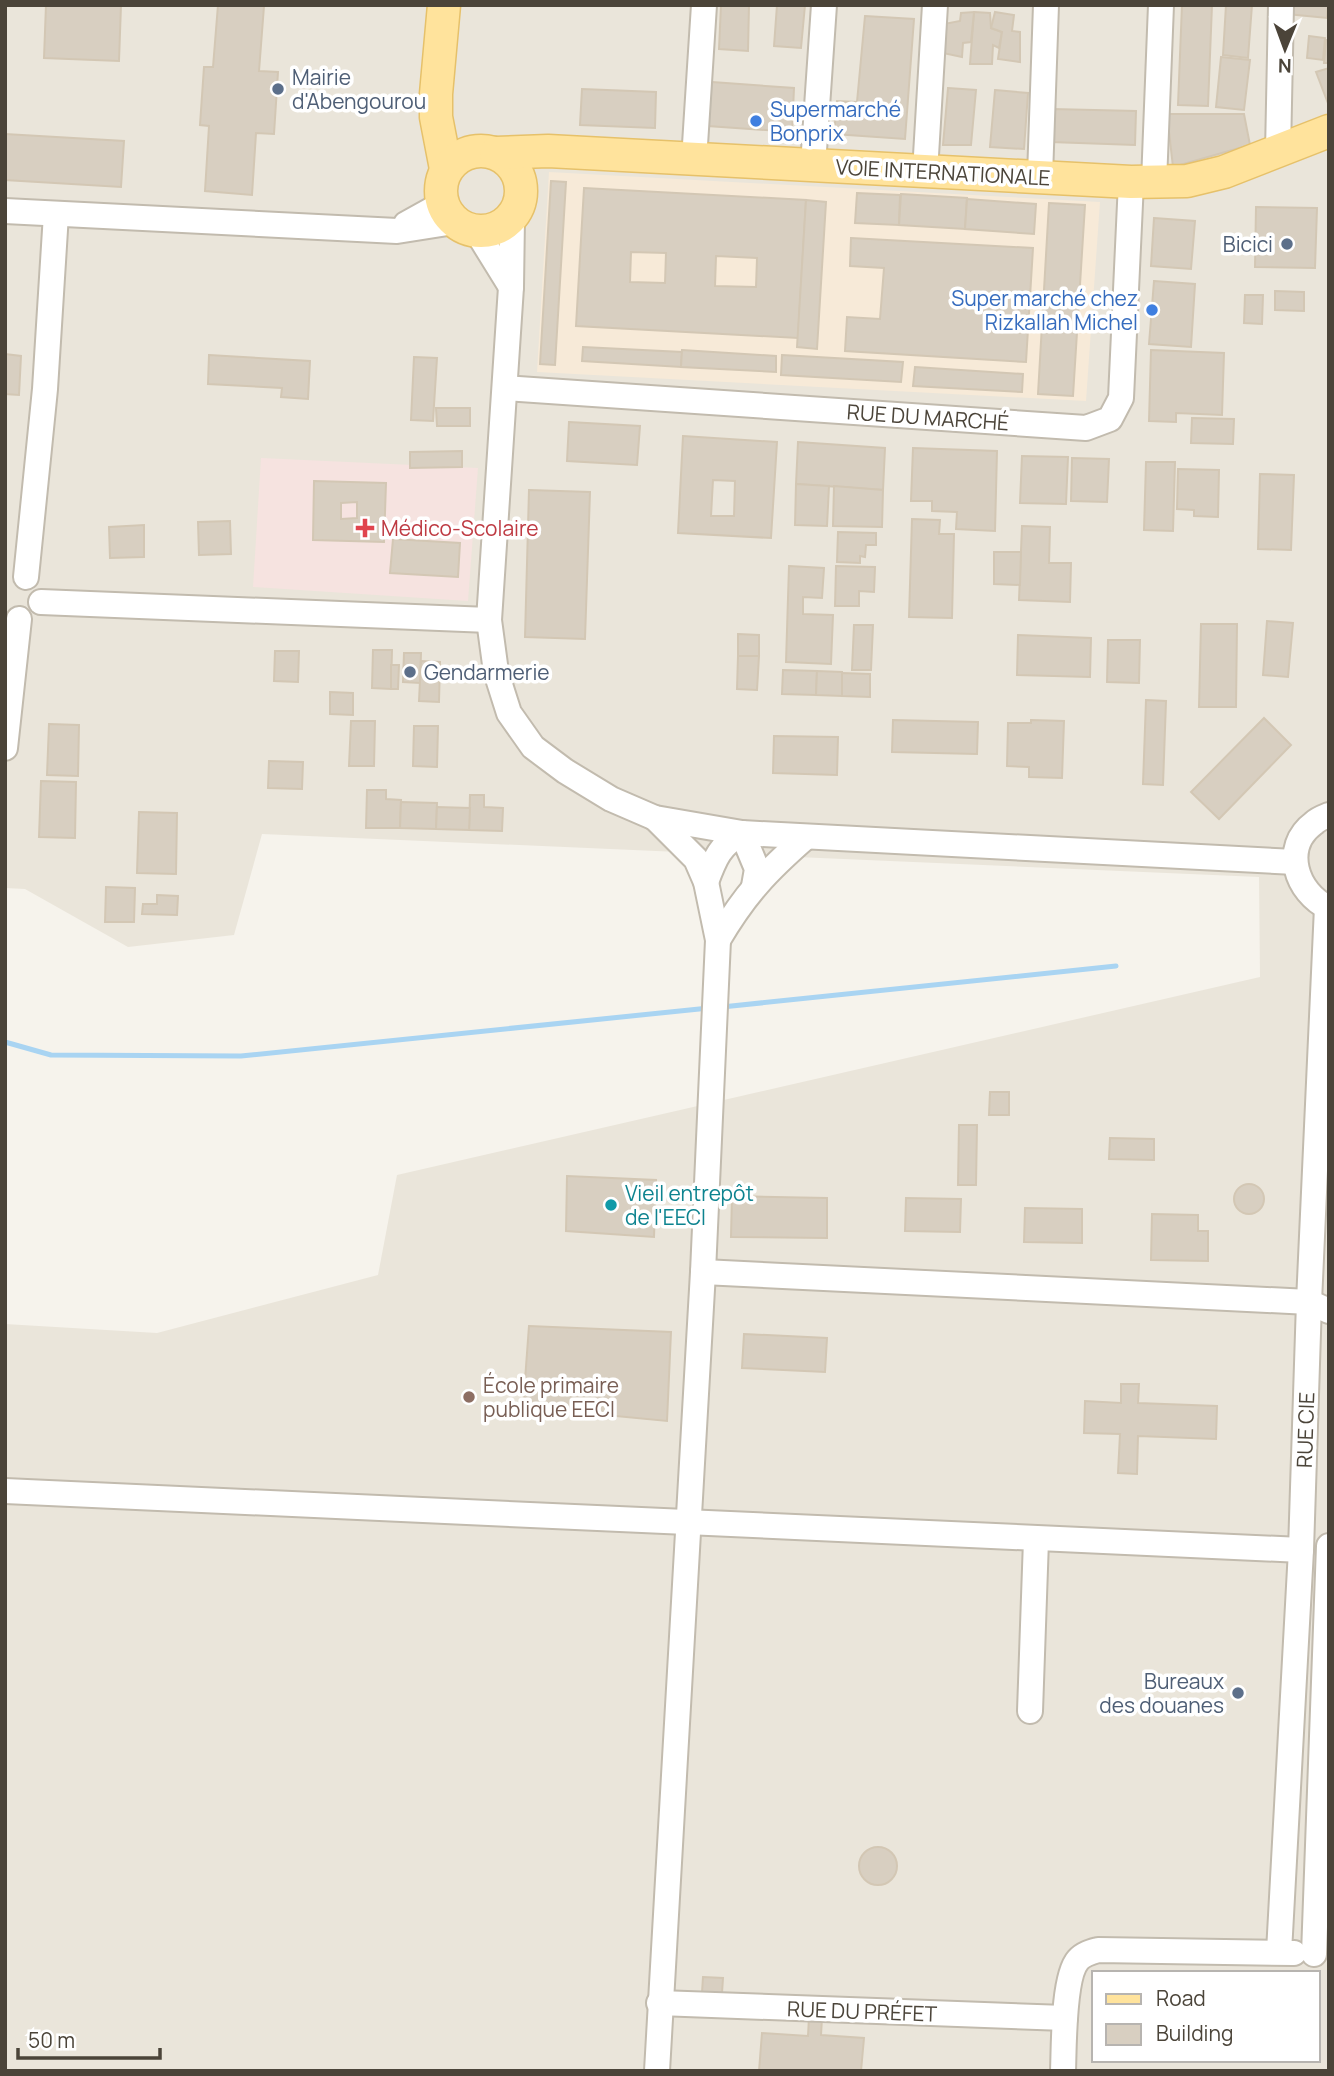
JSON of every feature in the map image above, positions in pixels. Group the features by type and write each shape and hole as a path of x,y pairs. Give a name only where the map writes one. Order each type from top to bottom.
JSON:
{"main road":[{"path":"444,5 436,117 446,170"},
{"path":"436,94 522,184 519,208 502,226 490,231 458,219 440,192 446,170 454,160 497,159"},
{"name":"VOIE INTERNATIONALE","path":"497,159 548,151 925,172 1142,182 1186,181 1224,172 1329,131"}],"street":[{"path":"694,160 704,5"},
{"path":"813,165 824,5"},
{"path":"925,172 935,5"},
{"path":"1040,176 1046,5"},
{"name":"RUE DU MARCHÉ","path":"505,388 1086,428 1110,419 1121,398 1161,5"},
{"path":"1278,152 1281,5"},
{"path":"5,211 397,230 458,219 511,287"},
{"path":"5,748 12,616 28,618 34,614 41,602 38,586 16,580 45,389 56,214"},
{"path":"512,218 511,287 489,620 496,672 509,713 533,747 565,771 611,799 655,818 742,834 1295,862"},
{"path":"41,602 489,620"},
{"path":"1328,908 1304,890 1297,877 1295,862 1299,841 1313,823 1329,815"},
{"path":"655,818 696,859 706,881 718,940 703,1272 657,2071"},
{"path":"706,881 714,859 727,841 742,834"},
{"path":"742,834 757,869 754,886"},
{"path":"718,940 754,886 806,837"},
{"name":"RUE CIE","path":"1279,1952 1301,1550 1319,1306 1328,908"},
{"path":"703,1272 1319,1306"},
{"path":"5,1491 1301,1550"},
{"path":"1030,1711 1036,1540"},
{"path":"1063,2071 1065,2018 1072,1972 1078,1960 1098,1950 1321,1954 1329,1546"},
{"path":"1296,1643 1327,1657"},
{"name":"RUE DU PRÉFET","path":"659,2003 1065,2018"}],"shaded area":[{"path":"5,5 1329,5 1329,2071 5,2071 5,1324 157,1333 378,1275 397,1175 1260,977 1259,877 262,834 234,935 128,947 25,889 5,888"},
{"path":"549,172 1100,202 1086,401 537,372"},
{"name":"Médico-Scolaire","path":"261,458 478,468 468,601 253,587"}],"building":[{"path":"46,5 121,5 119,61 44,58"},
{"path":"218,5 264,6 259,71 278,72 274,134 256,133 252,195 205,191 209,126 200,125 204,67 213,67"},
{"path":"721,5 749,5 748,51 719,49"},
{"path":"777,5 805,5 801,48 774,46"},
{"path":"1182,5 1212,5 1208,106 1178,105"},
{"path":"1226,5 1252,5 1248,58 1223,55"},
{"path":"1287,5 1328,6 1327,18 1287,14"},
{"path":"974,12 990,13 991,28 1002,32 999,48 993,45 992,64 970,64"},
{"path":"974,12 971,42 963,43 962,57 943,53 944,24 960,21 961,13"},
{"path":"995,12 1014,15 1012,31 1020,32 1020,62 998,59 1002,32 991,28"},
{"path":"865,16 914,19 905,139 834,134 837,101 857,102"},
{"path":"1309,36 1325,38 1323,60 1307,58"},
{"path":"1326,40 1329,40 1329,63 1324,63"},
{"path":"1221,57 1250,60 1244,110 1216,107"},
{"path":"1329,68 1329,106 1316,72"},
{"path":"712,82 794,88 792,132 708,126"},
{"path":"948,88 976,90 971,145 943,145"},
{"path":"582,89 656,92 655,128 580,125"},
{"path":"995,90 1028,93 1024,149 990,147"},
{"path":"1052,109 1136,111 1135,145 1051,142"},
{"path":"1167,114 1244,114 1250,145 1173,167"},
{"path":"5,134 124,141 121,187 5,180"},
{"path":"551,181 566,182 555,365 540,364"},
{"path":"584,188 806,200 798,338 576,326","holes":["631,252 666,253 665,283 630,282","716,256 757,258 756,287 715,286"]},
{"path":"857,193 900,195 899,225 855,223"},
{"path":"901,194 967,198 965,229 899,225"},
{"path":"967,199 1036,204 1034,234 965,229"},
{"path":"806,200 826,202 817,349 797,347"},
{"path":"1049,203 1085,205 1073,396 1038,394"},
{"path":"1256,207 1317,208 1315,268 1255,267"},
{"path":"1154,218 1195,221 1191,269 1151,266"},
{"path":"851,238 1033,248 1026,362 845,351 847,317 880,319 884,268 850,266"},
{"path":"1154,281 1195,284 1191,347 1149,344"},
{"path":"1275,291 1304,292 1304,311 1275,310"},
{"path":"1245,295 1263,295 1262,324 1244,323"},
{"path":"583,347 682,352 681,367 582,361"},
{"path":"682,350 776,356 776,372 681,367"},
{"path":"1151,350 1224,353 1222,415 1176,413 1176,422 1149,421"},
{"path":"5,354 21,356 19,395 5,394"},
{"path":"209,355 310,361 308,399 281,397 282,388 208,384"},
{"path":"782,355 903,362 901,382 781,375"},
{"path":"414,357 437,358 433,421 411,420"},
{"path":"915,367 1023,374 1022,392 913,386"},
{"path":"436,408 470,408 470,426 437,426"},
{"path":"1192,418 1234,419 1233,444 1191,443"},
{"path":"569,422 640,426 637,465 567,461"},
{"path":"683,436 777,442 771,538 678,533","holes":["713,480 735,481 734,516 711,516"]},
{"path":"798,442 885,448 883,490 796,484"},
{"path":"913,448 997,451 995,531 956,529 957,512 932,511 932,501 911,501"},
{"path":"462,451 462,467 410,468 410,452"},
{"path":"1022,456 1068,457 1066,504 1020,503"},
{"path":"1072,458 1109,459 1107,502 1071,501"},
{"path":"1146,462 1175,462 1173,531 1144,530"},
{"path":"1178,469 1219,470 1218,517 1194,516 1194,510 1177,509"},
{"path":"1260,474 1294,475 1291,550 1258,549"},
{"path":"314,481 386,483 384,542 313,540","holes":["357,502 357,518 341,519 341,503"]},
{"path":"796,484 829,486 827,526 795,525"},
{"path":"834,486 883,490 882,527 833,526"},
{"path":"529,490 590,492 585,639 525,637"},
{"path":"912,519 940,520 939,534 954,534 952,618 909,617"},
{"path":"230,521 231,554 199,555 198,522"},
{"path":"144,525 144,557 110,558 109,527"},
{"path":"1022,526 1050,527 1049,563 1071,563 1070,602 1019,600"},
{"path":"838,532 876,533 876,545 866,545 865,557 860,556 860,563 837,562"},
{"path":"393,539 460,543 458,577 390,573"},
{"path":"994,552 1021,552 1020,585 994,584"},
{"path":"789,566 824,568 822,598 803,597 803,614 833,615 831,664 786,662"},
{"path":"836,566 875,567 874,592 859,591 859,606 835,606"},
{"path":"1267,621 1293,623 1288,677 1263,675"},
{"path":"1201,624 1237,624 1236,707 1199,707"},
{"path":"854,625 873,625 871,670 852,670"},
{"path":"738,634 759,635 759,656 738,656"},
{"path":"1018,635 1091,638 1090,677 1017,675"},
{"path":"1108,640 1140,640 1139,683 1107,682"},
{"path":"373,650 392,650 391,689 372,688"},
{"path":"275,651 299,651 298,682 274,681"},
{"path":"404,653 421,653 420,683 403,682"},
{"path":"738,656 759,656 757,690 737,689"},
{"path":"421,661 440,662 439,702 419,701"},
{"path":"391,665 399,665 398,689 391,689"},
{"path":"783,670 817,671 816,695 782,694"},
{"path":"817,671 842,672 842,696 816,695"},
{"path":"842,673 870,674 870,697 842,696"},
{"path":"330,692 353,693 353,715 330,714"},
{"path":"1146,700 1166,701 1163,785 1143,784"},
{"path":"1264,718 1291,745 1219,819 1191,792"},
{"path":"893,720 978,722 977,754 892,752"},
{"path":"1031,720 1064,721 1062,778 1029,777 1029,767 1007,766 1008,723 1031,723"},
{"path":"351,721 375,721 374,766 349,766"},
{"path":"49,724 79,725 78,776 47,775"},
{"path":"414,726 438,726 437,767 413,766"},
{"path":"774,736 838,737 837,775 773,773"},
{"path":"269,761 303,762 302,789 268,788"},
{"path":"41,781 76,782 75,838 39,837"},
{"path":"367,790 386,790 386,799 401,800 400,828 366,828"},
{"path":"470,795 484,795 484,807 503,808 502,831 469,830"},
{"path":"401,802 437,803 436,829 400,828"},
{"path":"437,807 470,808 469,830 436,829"},
{"path":"139,812 177,813 176,874 137,873"},
{"path":"106,887 135,888 134,922 105,922"},
{"path":"157,895 178,896 177,915 142,914 143,904 157,904"},
{"path":"990,1092 1009,1092 1009,1115 989,1115"},
{"path":"959,1125 977,1125 976,1185 958,1185"},
{"path":"1110,1138 1154,1139 1154,1160 1109,1159"},
{"name":"Vieil entrepôt de l'EECI","path":"567,1176 656,1180 654,1237 566,1231"},
{"path":"1249,1184 1260,1188 1264,1199 1260,1210 1249,1214 1238,1210 1234,1199 1238,1188"},
{"path":"732,1196 827,1198 827,1238 731,1237"},
{"path":"906,1198 961,1199 960,1232 905,1231"},
{"path":"1025,1208 1082,1209 1082,1243 1024,1242"},
{"path":"1152,1214 1198,1215 1198,1231 1208,1231 1208,1261 1151,1260"},
{"path":"529,1326 671,1332 667,1421 523,1407"},
{"path":"744,1334 827,1338 825,1372 742,1368"},
{"path":"1121,1384 1139,1384 1138,1403 1217,1406 1216,1439 1138,1436 1137,1474 1118,1473 1120,1434 1084,1433 1085,1401 1121,1403"},
{"path":"878,1847 891,1853 897,1866 891,1879 878,1885 865,1879 859,1866 865,1853"},
{"path":"703,1977 723,1978 722,1993 702,1993"},
{"path":"809,2017 822,2018 821,2035 864,2038 861,2071 759,2071 762,2033 808,2036"}],"waterway":[{"path":"722,1007 1116,966"},
{"path":"5,1042 51,1055 241,1056 709,1008"}],"place":[{"name":"Mairie d'Abengourou","path":"278,89"},
{"name":"Supermarché Bonprix","path":"756,121"},
{"name":"Bicici","path":"1287,244"},
{"name":"Super marché chez Rizkallah Michel","path":"1152,310"},
{"name":"Médico-Scolaire","path":"365,528"},
{"name":"Gendarmerie","path":"410,672"},
{"name":"Vieil entrepôt de l'EECI","path":"611,1205"},
{"name":"École primaire publique EECI","path":"469,1397"},
{"name":"Bureaux des douanes","path":"1238,1693"}]}
